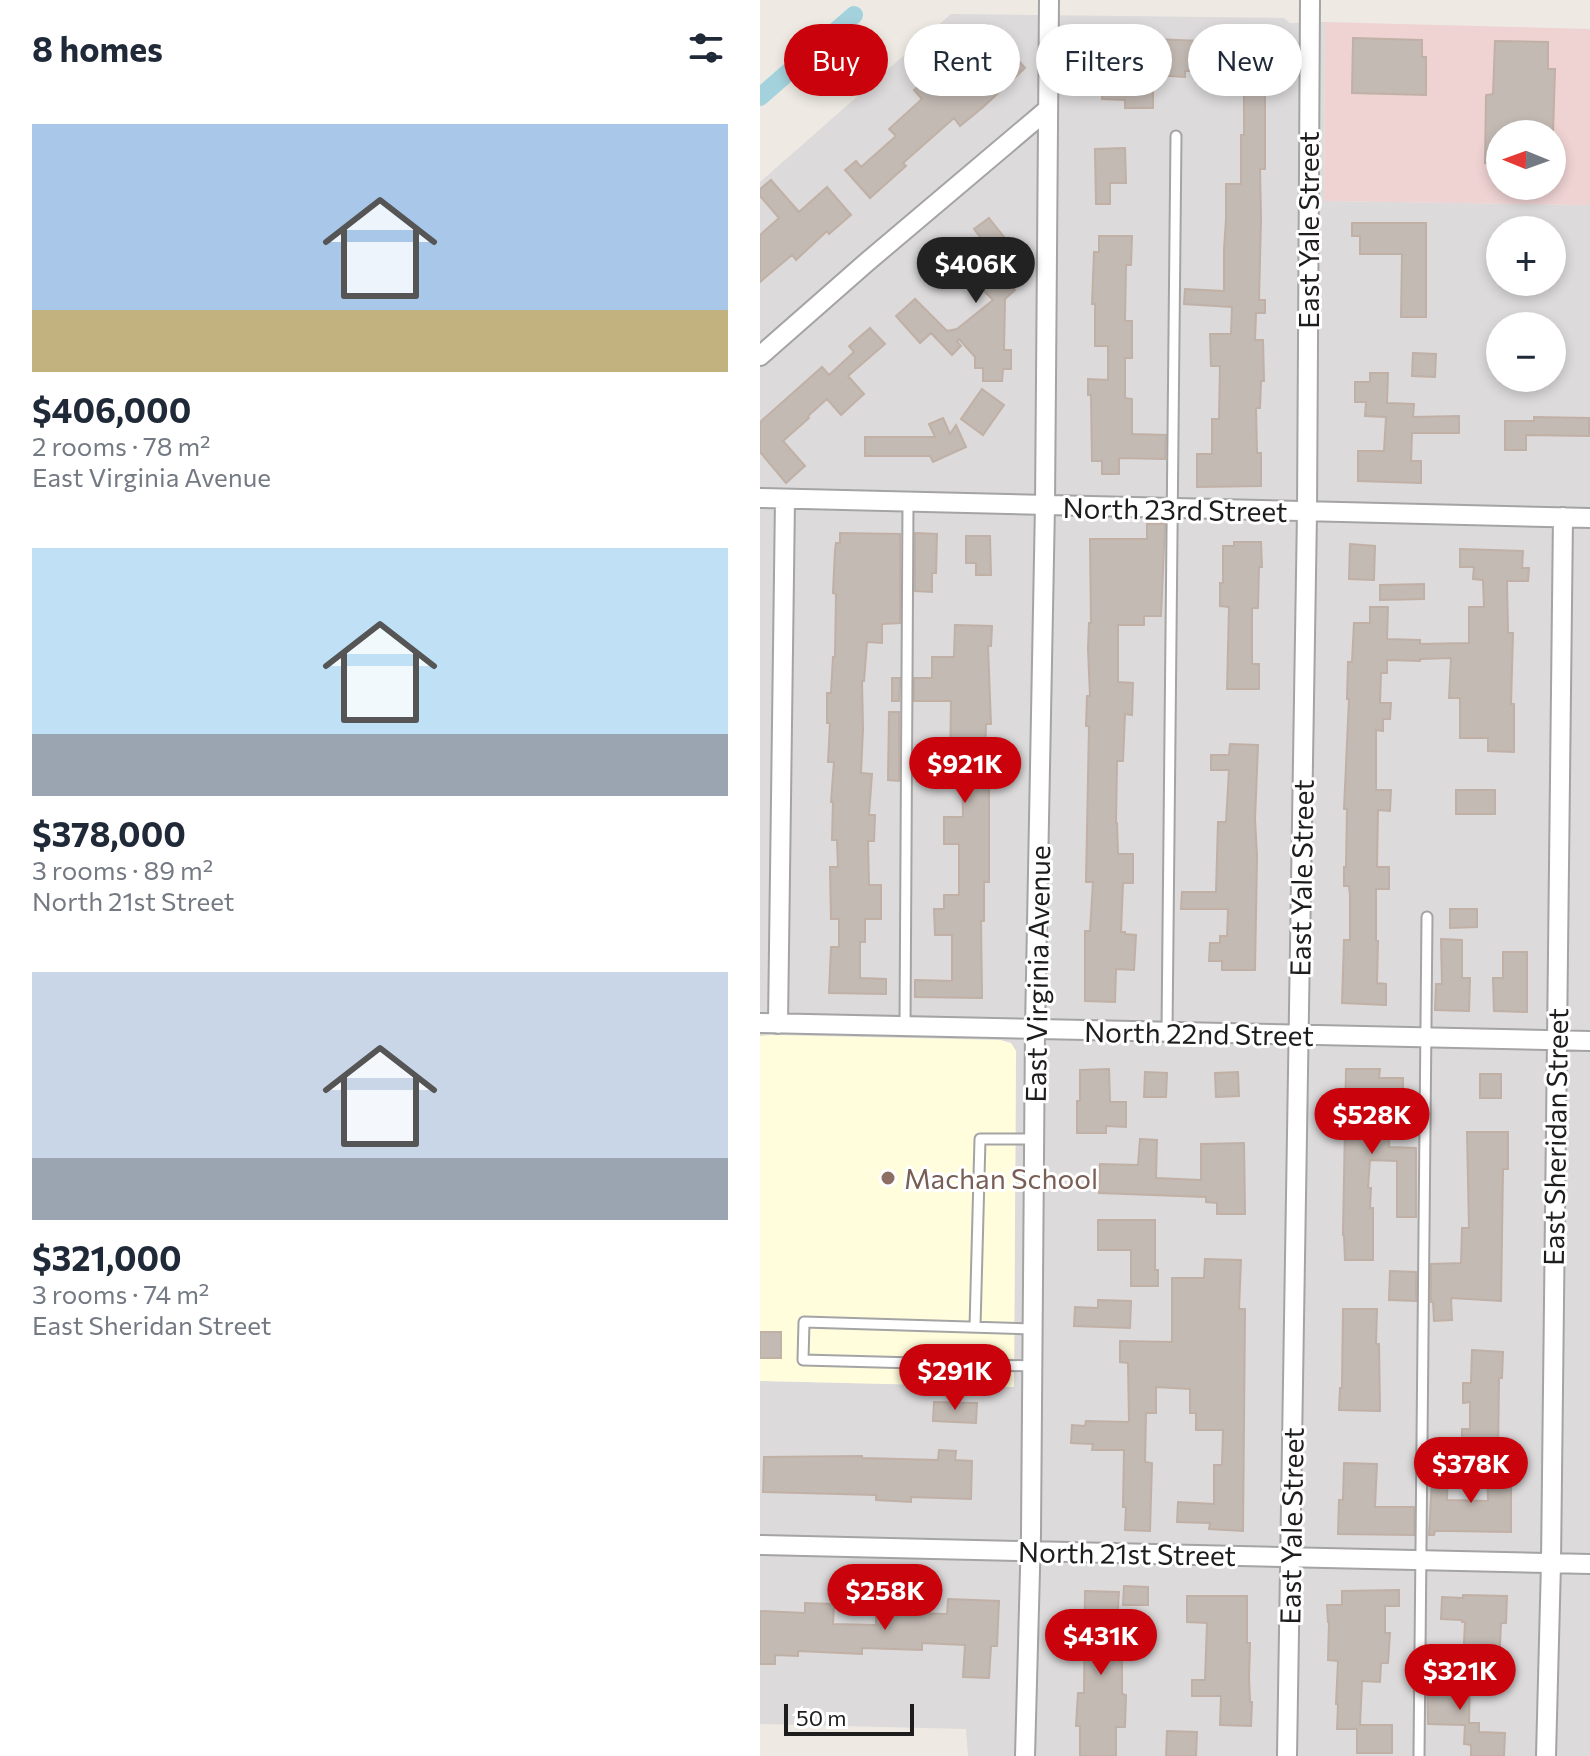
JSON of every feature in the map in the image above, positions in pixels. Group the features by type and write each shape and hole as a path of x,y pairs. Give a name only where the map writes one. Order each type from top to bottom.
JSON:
{"street":[{"name":"East Virginia Avenue","path":"1025,1756 1031,1551 1049,0"},
{"name":"East Yale Street","path":"1287,1756 1307,512 1310,0"},
{"path":"760,356 1048,109"},
{"name":"North 23rd Street","path":"760,498 1590,518"},
{"path":"769,1023 785,499"},
{"name":"East Sheridan Street","path":"1546,1756 1563,517"},
{"name":"North 22nd Street","path":"769,1023 1590,1041"},
{"name":"North 21st Street","path":"760,1545 1590,1564"}],"lane":[{"path":"1167,1032 1176,136"},
{"path":"905,1026 908,502"},
{"path":"1419,1756 1427,917"},
{"path":"975,1327 980,1139 1034,1139"},
{"path":"1032,1366 803,1360 804,1322 1033,1329"}],"shaded area":[{"path":"951,14 1284,18 1290,23 1325,22 1324,201 1590,205 1590,1756 968,1756 966,1729 760,1724 760,1381 1014,1387 1016,1051 1011,1043 1000,1040 760,1036 760,182 858,96 888,96 888,69 904,55 904,96 1020,96 1020,24 940,24"},
{"path":"1325,22 1590,29 1590,205 1324,201"},
{"name":"Machan School","path":"760,1036 1000,1040 1011,1043 1016,1051 1014,1387 760,1381"}],"building":[{"path":"1353,38 1422,40 1422,57 1426,57 1426,95 1352,93"},
{"path":"1172,40 1188,40 1188,71 1185,71 1185,77 1172,76"},
{"path":"1495,41 1548,42 1548,69 1555,69 1553,120 1486,120 1485,163 1486,95 1493,94"},
{"path":"919,96 995,96 960,126 954,118 903,163 906,166 870,198 845,170 856,161 861,167 896,136 889,129 922,99"},
{"path":"1102,96 1153,96 1153,108 1125,108 1125,100 1102,99"},
{"path":"1244,96 1265,96 1265,169 1260,169 1259,300 1265,300 1265,313 1256,313 1255,340 1263,340 1264,381 1261,381 1260,408 1256,408 1261,486 1197,487 1197,454 1212,454 1212,419 1219,419 1220,366 1211,366 1210,334 1231,334 1232,307 1184,304 1185,289 1224,291 1226,184 1241,184 1241,135 1244,135"},
{"path":"1125,148 1126,183 1110,183 1110,204 1096,204 1095,149"},
{"path":"771,180 799,212 827,187 851,215 829,234 827,231 796,260 792,255 760,282 760,235 779,218 760,196 760,189"},
{"path":"989,218 1012,247 1025,248 1025,261 991,261 1015,290 1005,299 1004,350 1011,350 1011,369 1003,369 1002,381 983,381 983,368 975,368 975,357 959,339 957,341 961,346 952,355 931,333 920,343 896,316 915,299 947,331 957,329 993,300 972,279 967,284 950,268 980,237 974,229"},
{"path":"1352,223 1426,223 1426,317 1401,317 1402,254 1360,254 1360,236 1352,236"},
{"path":"1099,236 1132,236 1131,265 1126,265 1125,321 1132,321 1132,358 1125,358 1125,398 1132,399 1132,434 1166,435 1165,459 1119,458 1119,474 1102,474 1102,461 1092,461 1088,379 1108,380 1108,346 1095,346 1095,304 1092,304 1094,252 1099,252"},
{"path":"870,328 885,344 848,376 864,394 841,415 827,399 783,441 805,466 786,483 760,452 760,422 822,367 829,375 854,352 849,346"},
{"path":"1413,353 1436,354 1435,377 1412,376"},
{"path":"1370,373 1388,373 1387,403 1414,404 1413,417 1459,416 1459,433 1412,433 1411,461 1421,461 1421,483 1358,481 1358,451 1384,451 1386,417 1365,416 1366,402 1355,402 1355,382 1370,382"},
{"path":"982,389 1004,405 983,435 961,419"},
{"path":"1534,417 1589,418 1589,436 1526,435 1526,450 1505,450 1505,421 1534,421"},
{"path":"943,418 950,434 956,425 966,447 933,462 930,456 865,456 865,437 935,437 929,424"},
{"path":"1147,524 1165,524 1161,616 1144,616 1144,625 1118,625 1118,682 1133,683 1132,715 1125,714 1123,761 1117,761 1116,823 1118,854 1133,854 1133,883 1123,883 1121,932 1136,935 1134,970 1116,969 1115,1002 1085,1001 1085,931 1090,931 1093,882 1086,882 1090,539 1147,539"},
{"path":"840,533 900,534 900,623 882,624 882,643 867,642 862,681 861,773 872,774 869,815 875,815 874,841 868,841 869,885 881,885 881,919 865,919 865,942 860,942 860,978 886,979 886,994 829,993 831,947 839,947 839,919 831,919 830,867 838,867 837,840 832,840 834,762 828,762 830,723 827,723 827,693 831,693 835,657 836,594 833,593 835,550 836,543 840,543"},
{"path":"915,533 937,534 932,592 915,591"},
{"path":"966,536 990,536 991,575 976,575 976,563 966,563"},
{"path":"1234,542 1261,542 1258,608 1252,608 1252,664 1259,664 1259,689 1227,689 1229,607 1220,606 1220,583 1223,583 1223,546 1234,546"},
{"path":"1350,544 1375,546 1374,580 1349,579"},
{"path":"1460,549 1523,551 1522,568 1529,568 1528,581 1507,581 1508,633 1513,633 1511,704 1514,704 1514,752 1488,751 1488,738 1460,738 1460,698 1449,698 1451,658 1387,660 1387,673 1381,673 1380,703 1391,703 1390,719 1383,719 1383,731 1376,730 1376,790 1391,790 1390,811 1378,810 1377,867 1389,867 1389,889 1376,889 1377,983 1386,984 1386,1005 1342,1003 1344,940 1350,940 1349,886 1344,886 1347,809 1344,809 1348,662 1352,662 1354,623 1370,623 1370,607 1388,607 1387,639 1420,640 1420,644 1469,643 1469,607 1484,607 1483,580 1473,579 1474,567 1460,567"},
{"path":"1424,584 1424,599 1380,600 1380,585"},
{"path":"955,625 992,626 991,646 988,646 991,724 986,724 985,754 989,754 989,882 984,882 984,921 981,921 982,998 915,997 915,980 952,981 952,935 935,935 934,909 944,909 944,895 959,895 959,844 944,844 944,817 963,817 962,765 950,765 951,701 914,701 914,678 932,678 932,657 954,657"},
{"path":"892,678 900,678 899,701 892,701"},
{"path":"889,712 899,712 899,781 888,780"},
{"path":"1230,744 1258,745 1255,970 1222,970 1222,961 1209,961 1210,943 1220,943 1220,936 1227,936 1228,909 1181,909 1182,892 1216,892 1218,822 1226,822 1229,770 1211,770 1211,755 1229,755"},
{"path":"1456,790 1495,790 1495,814 1456,814"},
{"path":"1450,909 1477,909 1477,927 1450,928"},
{"path":"1441,939 1462,940 1462,978 1470,978 1469,1011 1435,1010 1436,984 1442,984"},
{"path":"1503,952 1527,952 1527,1012 1494,1011 1493,978 1503,978"},
{"path":"1109,1069 1110,1102 1126,1102 1126,1127 1106,1126 1106,1133 1077,1133 1080,1070"},
{"path":"1346,1069 1380,1069 1379,1078 1403,1078 1403,1117 1390,1117 1389,1147 1416,1148 1416,1217 1397,1217 1397,1161 1370,1160 1368,1188 1371,1188 1370,1208 1373,1208 1373,1260 1345,1260"},
{"path":"1145,1072 1167,1073 1166,1097 1144,1097"},
{"path":"1238,1072 1239,1096 1216,1097 1215,1073"},
{"path":"1480,1074 1501,1074 1501,1098 1480,1098"},
{"path":"1467,1132 1508,1132 1508,1169 1503,1169 1501,1301 1451,1298 1452,1320 1434,1321 1431,1264 1461,1263 1462,1228 1469,1228"},
{"path":"1140,1139 1157,1140 1156,1178 1201,1180 1201,1144 1244,1143 1245,1214 1217,1214 1217,1203 1206,1202 1206,1197 1099,1193 1100,1164 1138,1165"},
{"path":"1098,1220 1155,1220 1158,1286 1131,1286 1131,1250 1098,1250"},
{"path":"1205,1259 1241,1260 1239,1309 1245,1309 1243,1531 1209,1529 1210,1523 1177,1522 1178,1502 1214,1504 1214,1465 1222,1465 1223,1430 1196,1430 1196,1413 1190,1413 1190,1389 1156,1387 1156,1413 1146,1413 1145,1462 1152,1463 1150,1531 1125,1530 1124,1450 1092,1450 1093,1444 1071,1443 1072,1425 1085,1426 1086,1421 1129,1422 1128,1363 1120,1362 1120,1341 1172,1342 1172,1278 1204,1278"},
{"path":"1390,1271 1416,1272 1416,1301 1389,1300"},
{"path":"1098,1300 1131,1301 1130,1328 1074,1326 1075,1307 1098,1308"},
{"path":"1343,1309 1377,1309 1380,1411 1339,1410"},
{"path":"760,1332 781,1332 781,1358 760,1358"},
{"path":"1472,1350 1503,1352 1502,1378 1499,1378 1498,1455 1462,1455 1462,1429 1470,1429 1470,1402 1463,1403 1463,1383 1471,1383"},
{"path":"934,1402 977,1403 976,1423 933,1421"},
{"path":"939,1450 956,1451 955,1460 972,1461 971,1499 911,1497 911,1502 876,1500 876,1495 763,1492 764,1457 862,1456 938,1460"},
{"path":"1344,1463 1377,1464 1375,1507 1414,1507 1414,1535 1338,1534"},
{"path":"1433,1463 1448,1463 1447,1500 1488,1501 1487,1469 1511,1469 1511,1532 1435,1531 1434,1535 1429,1535"},
{"path":"1124,1586 1148,1587 1148,1605 1123,1605"},
{"path":"1399,1590 1399,1606 1385,1606 1385,1633 1390,1633 1388,1663 1381,1663 1380,1682 1362,1681 1360,1725 1392,1725 1392,1753 1357,1753 1357,1729 1337,1729 1338,1661 1328,1660 1327,1605 1342,1605 1342,1591"},
{"path":"1085,1591 1119,1592 1116,1635 1122,1635 1122,1694 1126,1695 1125,1727 1116,1727 1116,1756 1080,1756 1080,1726 1076,1726 1078,1693 1084,1693"},
{"path":"1463,1595 1507,1596 1506,1623 1501,1623 1499,1666 1463,1664 1465,1622 1441,1619 1442,1597 1463,1598"},
{"path":"1187,1596 1247,1596 1251,1726 1220,1725 1221,1696 1192,1696 1192,1680 1205,1680 1207,1623 1187,1622"},
{"path":"948,1599 999,1601 997,1646 991,1646 989,1678 963,1677 965,1645 922,1643 922,1650 862,1648 862,1654 798,1651 798,1656 775,1655 775,1664 760,1664 760,1611 805,1613 805,1603 834,1604 833,1624 876,1625 876,1607 910,1608 910,1613 947,1614"},
{"path":"1441,1670 1470,1671 1469,1723 1479,1723 1479,1732 1505,1733 1504,1756 1471,1756 1471,1745 1464,1744 1465,1725 1428,1724 1427,1680 1441,1680"},
{"path":"1167,1731 1197,1732 1196,1756 1166,1756"}],"waterway":[{"path":"760,97 854,15"}],"place":[{"name":"Machan School","path":"888,1178"}]}
